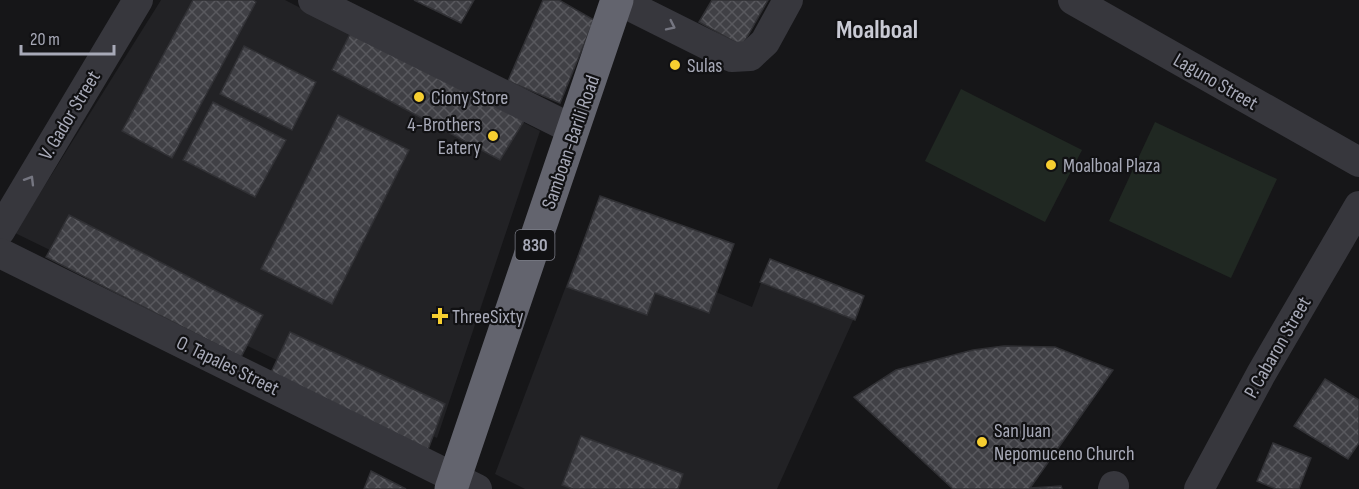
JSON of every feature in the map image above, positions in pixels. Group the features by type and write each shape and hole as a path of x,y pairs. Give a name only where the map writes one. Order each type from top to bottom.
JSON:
{"highway":[{"name":"Samboan-Barili Road","path":"461,485 574,130 618,0"}],"street":[{"name":"V. Gador Street","path":"0,231 138,0"},
{"path":"313,0 574,130"},
{"path":"618,0 732,57 750,56 765,42 788,0"},
{"name":"Laguno Street","path":"1073,0 1359,162"},
{"name":"P. Cabaron Street","path":"1199,489 1261,374 1359,206"},
{"name":"O. Tapales Street","path":"0,253 461,485"}],"shaded area":[{"path":"161,0 285,0 540,131 437,438 15,233"},
{"path":"961,89 1082,150 1045,222 925,161"},
{"path":"1155,122 1277,179 1231,278 1109,221"},
{"path":"600,196 734,244 716,292 752,307 770,259 864,296 777,489 525,489 495,474"}],"building":[{"path":"193,0 253,0 256,2 172,158 122,131"},
{"path":"414,0 474,0 461,23"},
{"path":"543,0 559,0 594,20 560,103 508,81"},
{"path":"712,0 768,0 742,46 699,22"},
{"path":"354,26 527,116 500,160 332,70"},
{"path":"244,46 316,82 292,130 220,94"},
{"path":"213,102 286,140 255,197 183,160"},
{"path":"338,115 409,150 332,304 261,269"},
{"path":"600,196 734,244 709,313 655,293 647,315 567,287"},
{"path":"69,215 263,315 241,357 46,257"},
{"path":"770,259 864,296 855,320 760,282"},
{"path":"290,332 445,404 426,455 269,377"},
{"name":"San Juan Nepomuceno Church","path":"1004,346 1055,347 1113,370 1030,488 1061,486 1062,489 953,489 854,397 896,370 973,350"},
{"path":"1325,379 1359,400 1359,443 1348,459 1294,426"},
{"path":"581,436 683,474 678,489 573,489 562,485"},
{"path":"1273,443 1311,458 1299,489 1276,489 1257,481"},
{"path":"371,471 406,489 364,489"}],"place":[{"name":"Sulas","path":"675,65"},
{"name":"Ciony Store","path":"419,97"},
{"name":"4-Brothers Eatery","path":"493,136"},
{"name":"Moalboal Plaza","path":"1051,165"},
{"name":"ThreeSixty","path":"440,316"},
{"name":"San Juan Nepomuceno Church","path":"982,442"}],"district":[{"name":"Moalboal","path":"877,29"}]}
